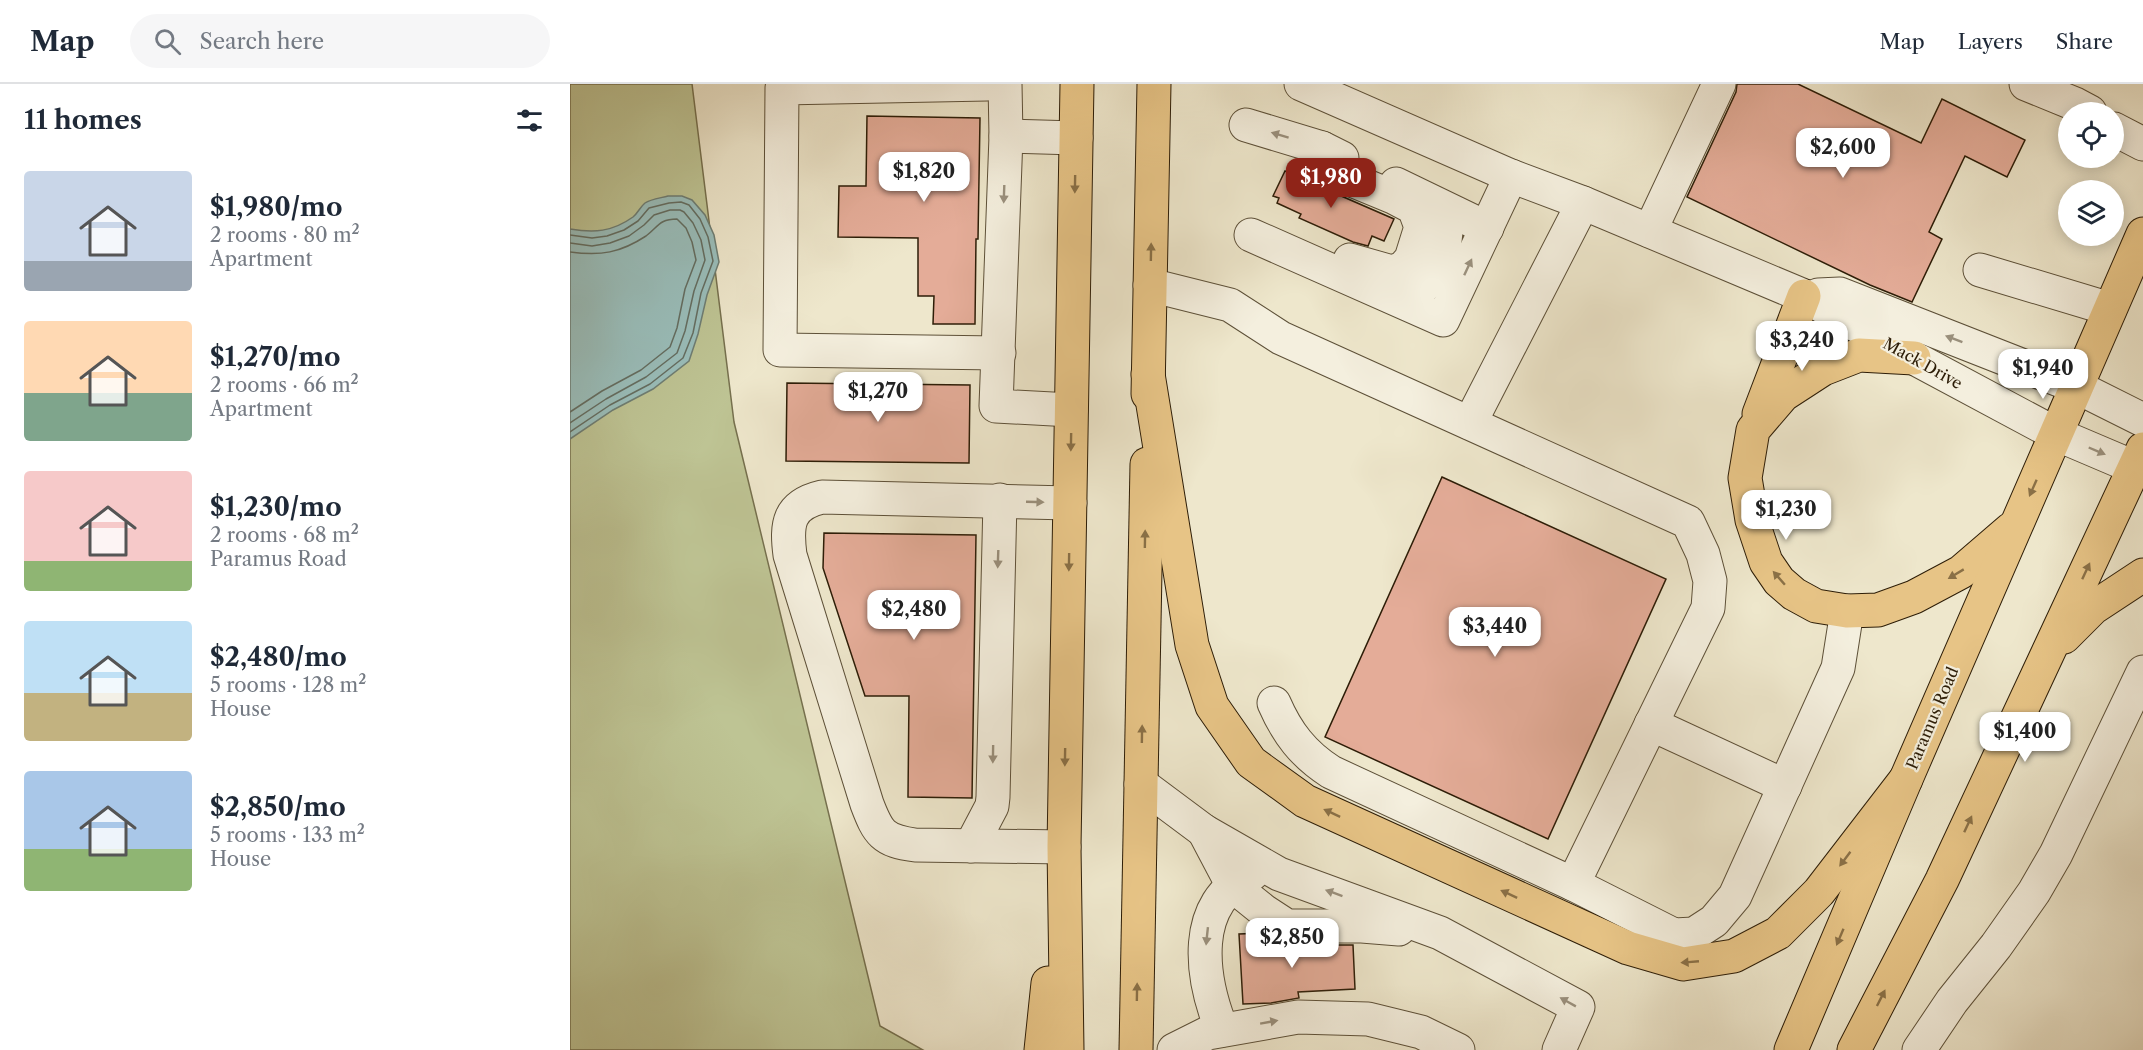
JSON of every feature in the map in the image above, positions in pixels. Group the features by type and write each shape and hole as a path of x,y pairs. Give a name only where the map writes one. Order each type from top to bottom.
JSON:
{"main road":[{"path":"1067,1050 1064,847 1077,84"},
{"path":"1136,1050 1154,84"},
{"name":"Paramus Road","path":"1791,1050 2143,234"},
{"path":"1804,296 1753,430 1745,477 1752,520 1766,562 1779,580 1794,594 1816,606 1847,611 1878,610 1914,597 1961,572 2017,524"},
{"path":"1753,430 1784,395 1823,369 1859,355 1914,358"},
{"path":"1148,374 1192,645 1212,706 1251,762 1305,801 1628,948 1683,964 1734,956 1778,933 1819,892 1906,779"},
{"path":"1854,1050 1942,880 2046,656 2140,463"},
{"path":"2046,656 2093,608 2143,575"},
{"path":"1041,1050 1064,847"}],"lane":[{"path":"987,84 782,88 780,350 999,352"},
{"path":"1005,84 1006,136 996,406 1071,410"},
{"name":"Mack Drive","path":"1301,84 1511,176 1583,203 1804,296 2056,434 2140,463"},
{"path":"1650,231 1719,84"},
{"path":"2026,84 2070,102"},
{"path":"1246,125 1322,148 1487,228"},
{"path":"2124,134 2143,144"},
{"path":"1006,136 1076,138"},
{"path":"1322,148 1347,178 1393,196 1434,218 1446,232 1445,247 1430,282 1423,287 1412,288 1370,287"},
{"path":"1251,235 1443,320 1511,176"},
{"path":"1470,423 1583,203"},
{"path":"1296,255 1320,249 1344,259 1392,272 1403,268 1411,259 1421,227 1414,208"},
{"path":"1980,270 2110,309"},
{"path":"1150,285 1230,305 1274,335 1688,522 1703,554 1710,581 1708,608 1573,884"},
{"path":"1804,296 1840,294 2077,387 2143,420"},
{"path":"1064,847 915,845 891,841 881,832 873,820 790,555 789,525 792,514 800,506 822,496 1070,503"},
{"path":"971,846 992,806 993,797 1000,500"},
{"path":"1274,703 1283,723 1297,744 1313,760 1331,772 1573,884 1674,935 1694,934 1714,921 1735,896 1838,668 1847,611"},
{"path":"1919,1050 1952,1001 1996,946 2034,892 2060,845 2143,672"},
{"path":"1651,724 1785,786"},
{"path":"1141,784 1204,831 1272,869 1440,933 1578,1008 1559,1050"},
{"path":"1204,831 1233,886 1287,926 1362,926 1440,933"},
{"path":"1222,1030 1211,1004 1207,985 1205,934 1212,911 1233,886 1250,875 1272,869"},
{"path":"1174,1050 1208,1033 1298,1017 1368,1019 1421,1032 1458,1050"}],"green space":[{"path":"570,84 692,84 734,422 880,1026 923,1050 570,1050"}],"water":[{"path":"668,196 682,196 692,200 705,215 714,235 719,262 707,295 689,361 653,389 613,410 570,439 570,229 595,231 618,226 633,217 647,202"}],"building":[{"path":"1737,84 1798,84 1921,143 1942,99 2025,140 2007,177 1965,156 1929,232 1942,239 1912,302 1870,285 1687,197 1736,92"},
{"path":"867,116 980,118 975,324 933,324 934,296 918,296 918,238 838,237 839,186 866,186"},
{"path":"1292,169 1310,177 1313,172 1320,175 1339,195 1394,219 1384,241 1372,236 1368,246 1353,242 1299,218 1301,214 1277,203 1279,198 1273,196 1285,171 1290,173"},
{"path":"787,383 970,385 969,463 786,461"},
{"path":"1442,477 1666,579 1548,839 1325,737"},
{"path":"824,533 976,535 972,798 908,797 909,696 865,696 823,568"},
{"path":"1264,933 1277,942 1287,945 1353,945 1355,989 1298,992 1299,998 1271,1003 1243,1004 1239,934"}]}
